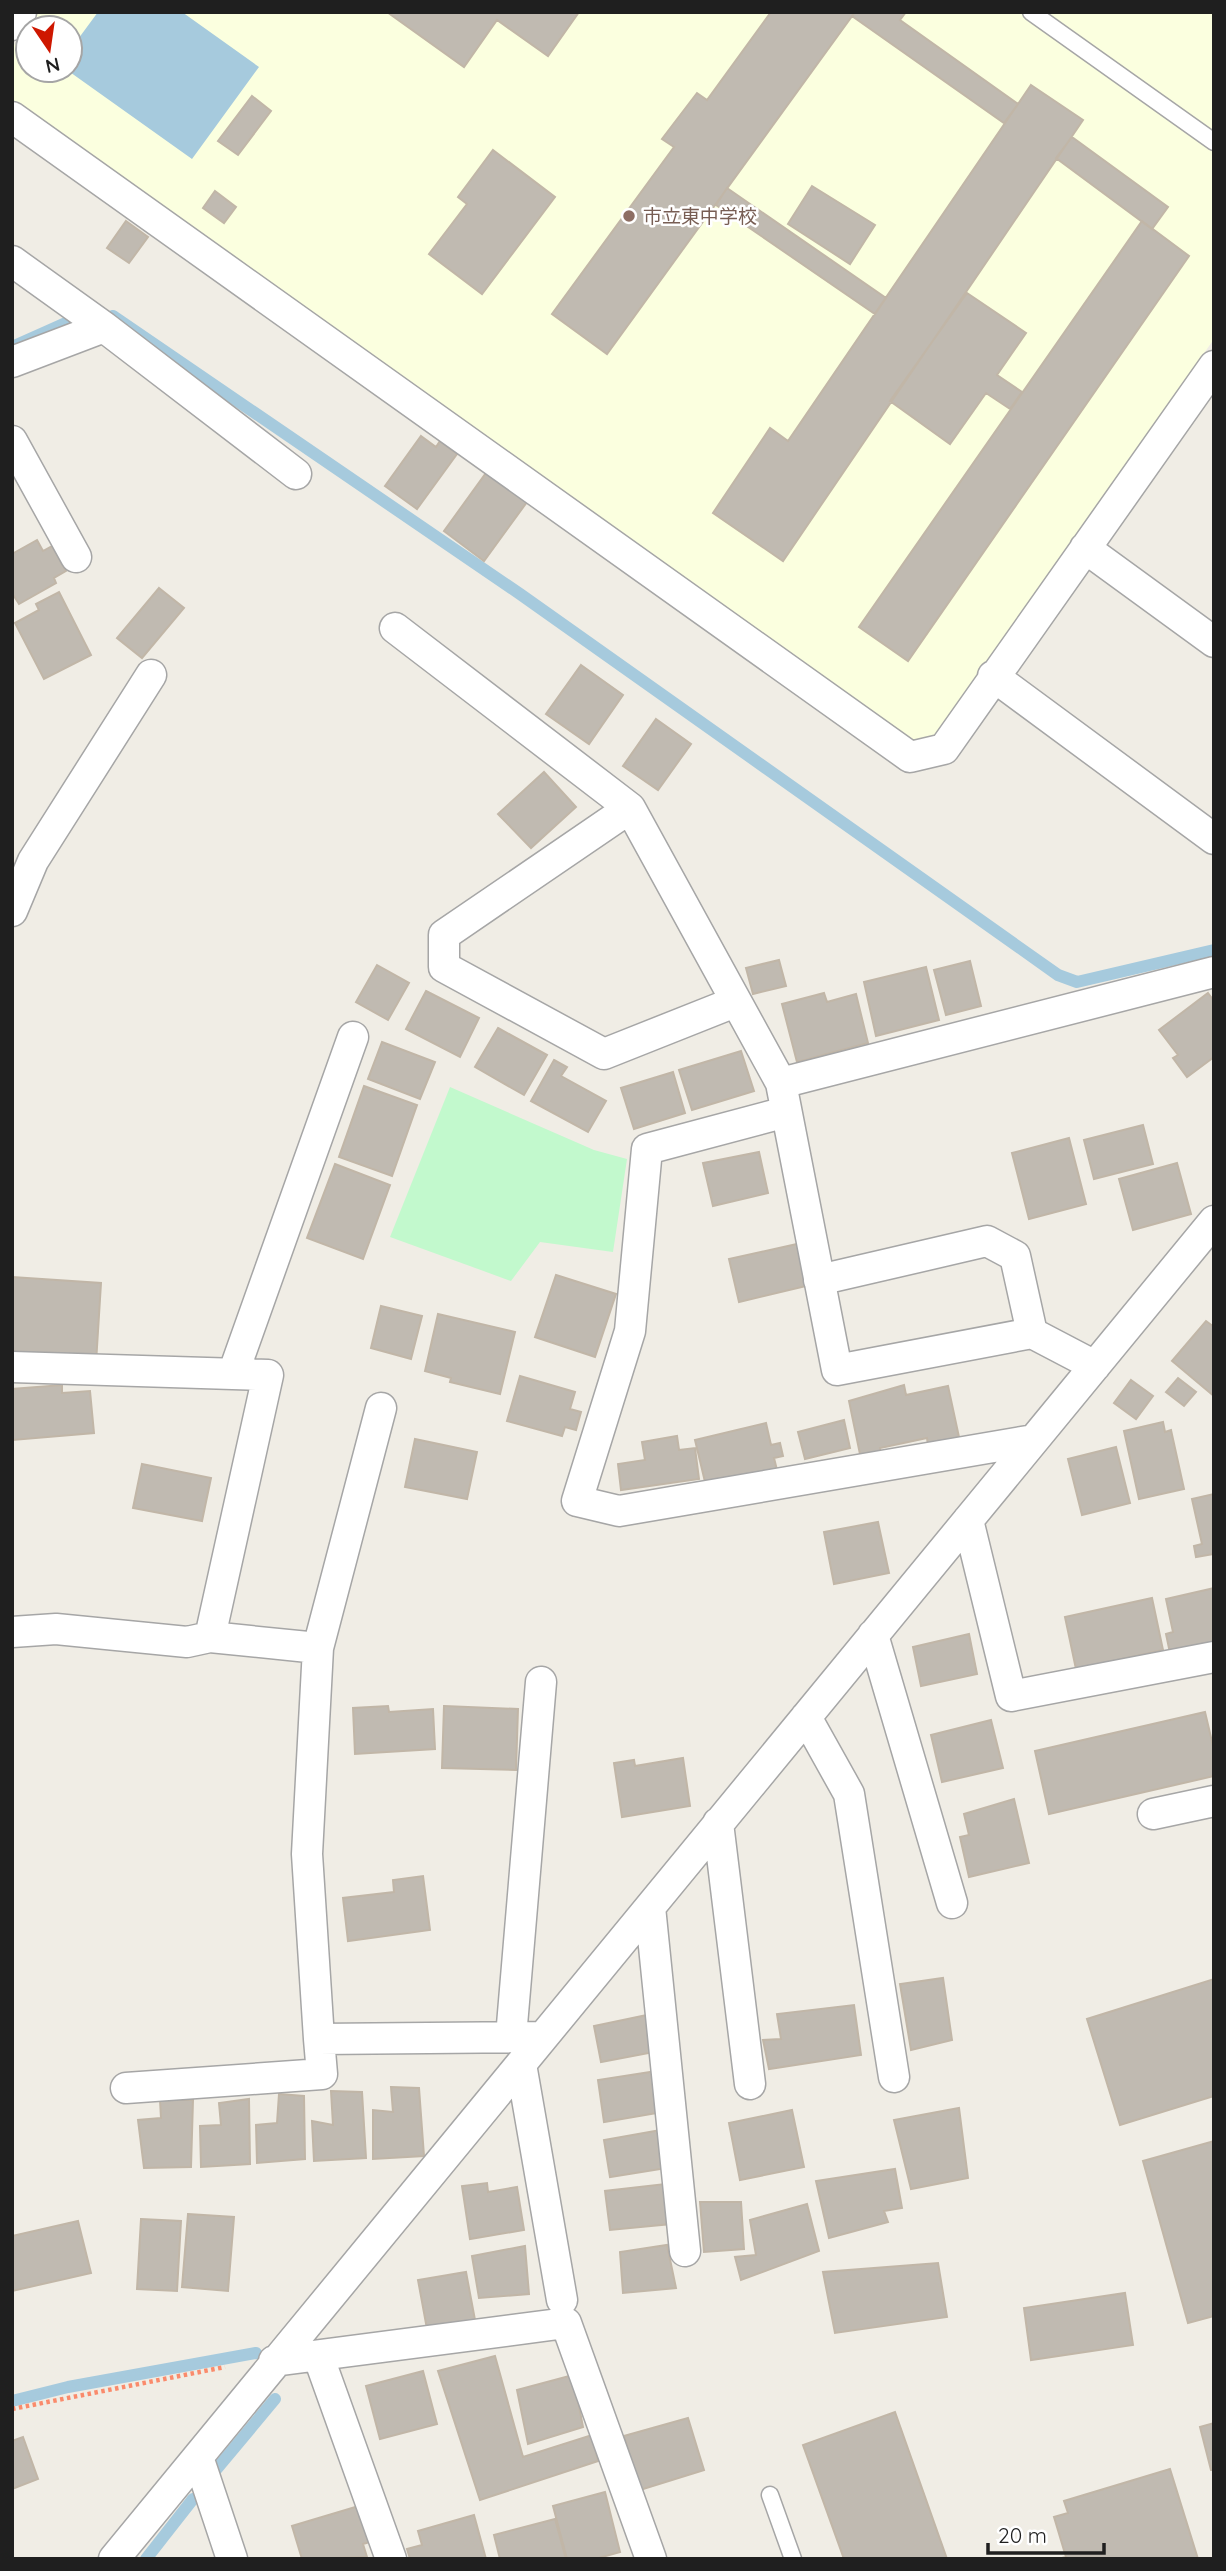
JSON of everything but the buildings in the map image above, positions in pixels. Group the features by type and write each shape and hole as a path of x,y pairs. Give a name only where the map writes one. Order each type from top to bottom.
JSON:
{"street":[{"path":"12,25 21,12"},
{"path":"12,117 910,757 944,749 1214,366"},
{"path":"12,261 92,317 296,474"},
{"path":"12,362 92,317"},
{"path":"12,441 76,557"},
{"path":"1085,548 1214,642"},
{"path":"395,628 630,808 735,1002 783,1098 836,1370 1032,1332 1095,1366"},
{"path":"12,911 23,855 150,675"},
{"path":"993,676 1214,839"},
{"path":"630,808 444,935 444,967 604,1054 735,1002"},
{"path":"1034,1440 619,1511 577,1501 630,1331 648,1149 783,1098 1214,972"},
{"path":"233,1374 353,1037"},
{"path":"114,2559 274,2361 516,2051 543,2037 1213,1223"},
{"path":"819,1280 988,1241 1015,1256 1032,1332"},
{"path":"12,1367 268,1375 210,1637"},
{"path":"126,2088 322,2074 307,1854 318,1648 381,1408"},
{"path":"968,1520 1011,1696 1214,1657"},
{"path":"12,1632 55,1629 187,1642 210,1637 318,1648"},
{"path":"873,1634 952,1903"},
{"path":"541,1682 516,2051 562,2300"},
{"path":"806,1717 849,1794 894,2077"},
{"path":"1153,1814 1214,1801"},
{"path":"718,1823 750,2084"},
{"path":"650,1907 685,2252"},
{"path":"319,2039 516,2051"},
{"path":"274,2361 318,2358 566,2323 651,2559"},
{"path":"318,2358 391,2559"},
{"path":"198,2457 232,2559"}],"lane":[{"path":"1031,12 1214,142"},
{"path":"771,2494 793,2559"}],"path":[{"path":"12,2409 177,2374 274,2361"}],"shaded area":[{"path":"38,12 1214,12 1214,339 932,739 911,743 13,100 14,45 14,84 84,84 84,14 37,14"}],"green space":[{"path":"450,1087 594,1150 627,1159 613,1252 540,1242 511,1281 390,1237"}],"water":[{"path":"98,12 182,12 259,67 192,159 84,82 84,31"}],"waterway":[{"path":"12,347 86,314"},
{"path":"113,316 520,594 1058,975 1077,982 1214,950"},
{"path":"12,2401 68,2387 256,2353"},
{"path":"215,2471 275,2399"},
{"path":"146,2559 193,2499"}],"place":[{"name":"市立東中学校","path":"629,216"}]}
